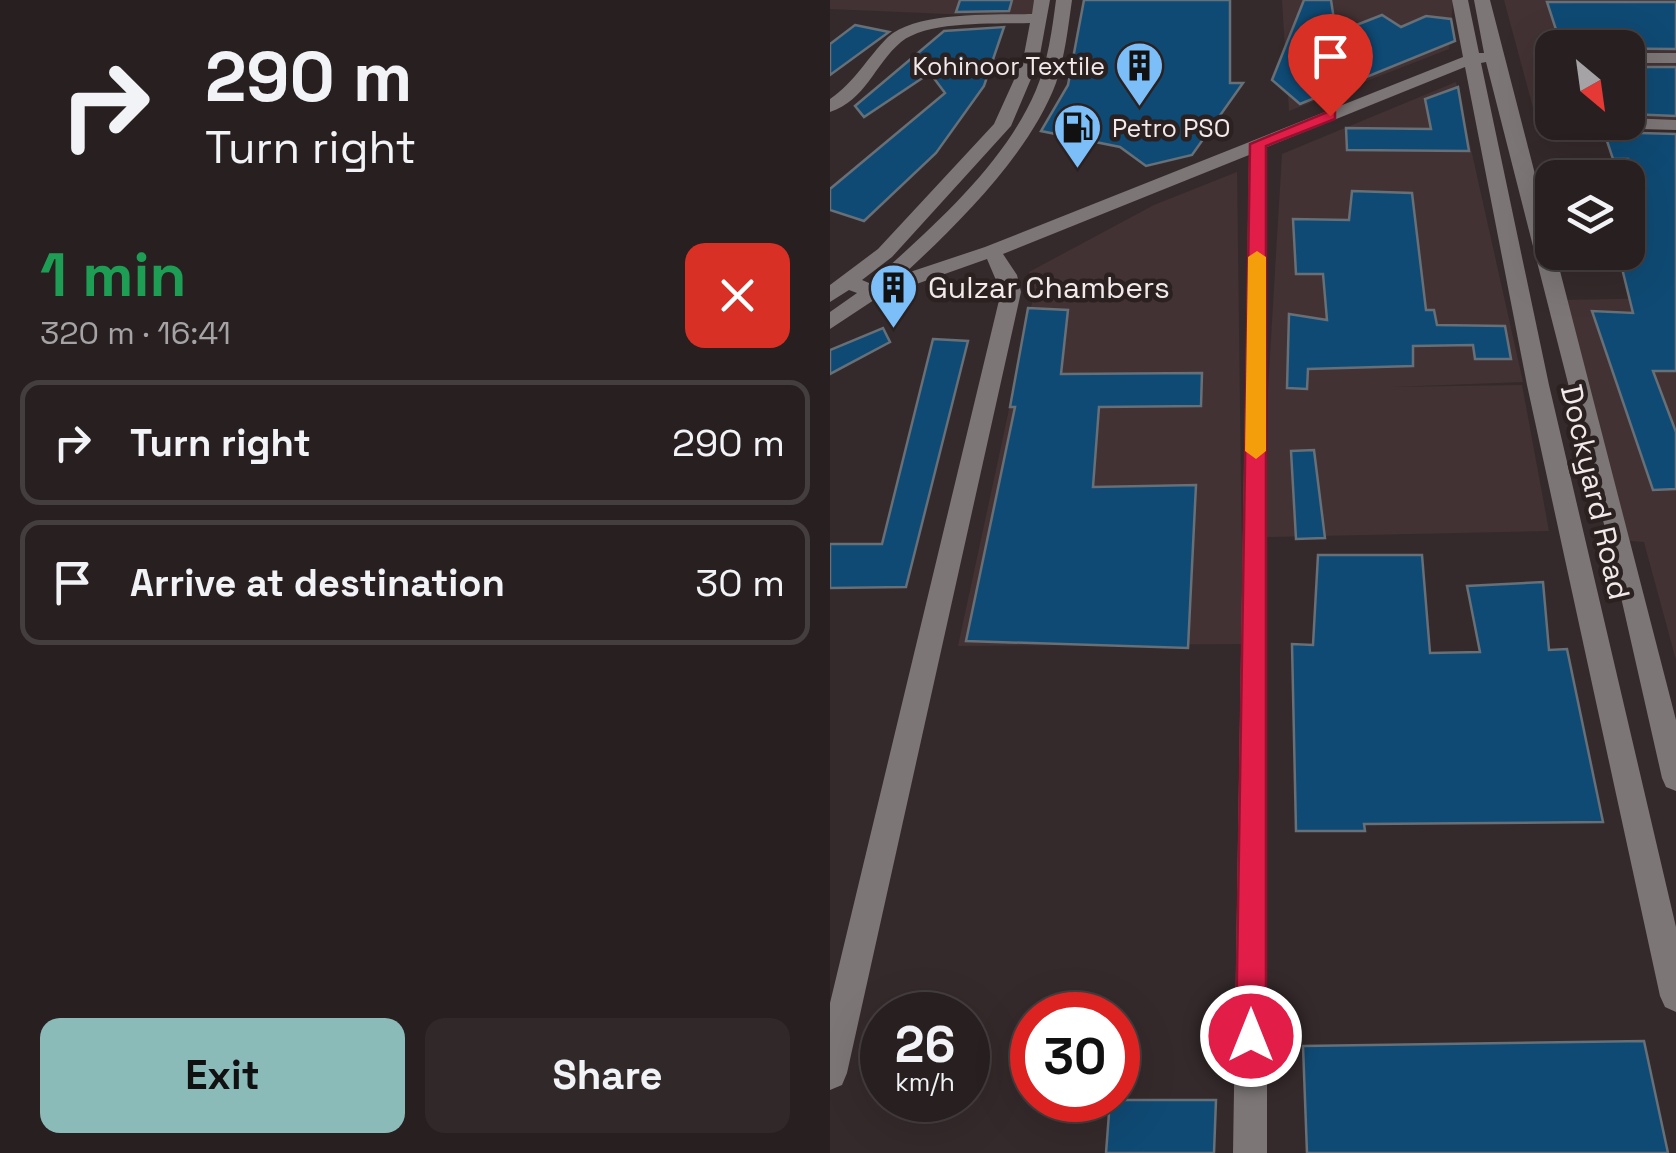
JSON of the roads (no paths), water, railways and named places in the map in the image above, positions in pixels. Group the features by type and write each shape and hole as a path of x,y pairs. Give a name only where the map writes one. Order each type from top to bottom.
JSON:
{"street":[{"path":"836,318 873,292 960,204 1015,138 1042,97 1057,46 1064,0"},
{"name":"Dockyard Road","path":"1460,0 1483,58 1620,540 1676,778"},
{"name":"Dockyard Road","path":"1482,0 1483,58 1538,386 1676,996"},
{"path":"830,107 856,89 896,38 913,30 1040,9 1030,60 1002,126 885,254 830,295"},
{"path":"850,283 873,292 992,251 1483,58"},
{"path":"1645,58 1676,58"},
{"path":"1645,124 1676,125"},
{"path":"1250,1153 1258,144"},
{"path":"830,1072 1012,292 992,251"}],"place":[{"name":"Kohinoor Textile","path":"1140,108"},
{"name":"Petro PSO","path":"1077,170"},
{"name":"Gulzar Chambers","path":"893,330"}]}
